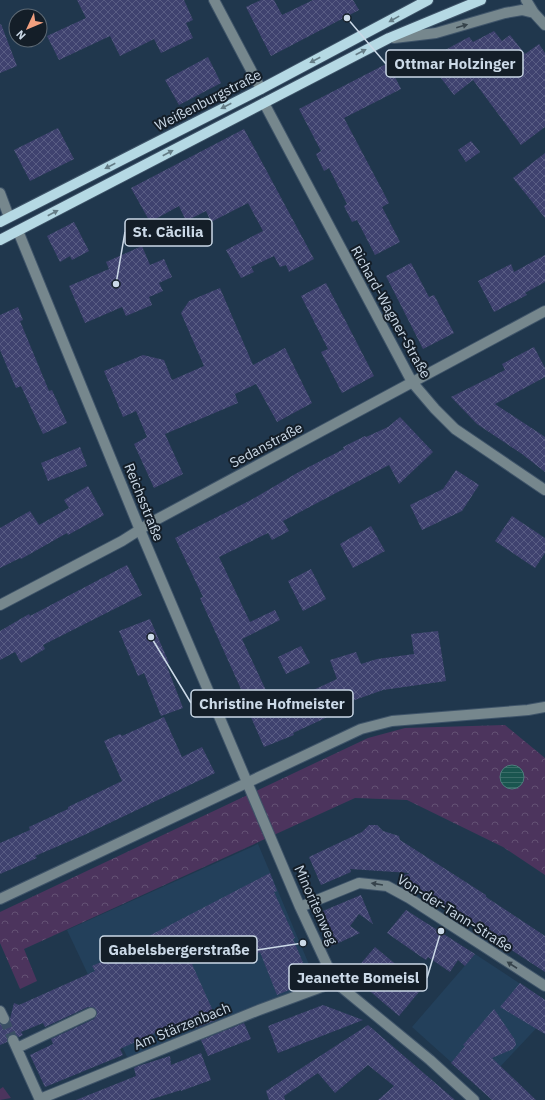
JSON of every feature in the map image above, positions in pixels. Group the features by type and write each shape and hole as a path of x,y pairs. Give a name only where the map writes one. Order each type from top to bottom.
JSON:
{"main road":[{"name":"Weißenburgstraße","path":"0,222 261,89 428,0"},
{"name":"Weißenburgstraße","path":"0,240 388,38 481,0"}],"street":[{"path":"214,0 261,89"},
{"path":"526,0 534,13 545,25"},
{"name":"Weißenburgstraße","path":"388,38 436,33 505,13 522,10 534,13"},
{"name":"Richard-Wagner-Straße","path":"264,103 412,382 454,429 545,490"},
{"path":"0,194 10,217"},
{"name":"Reichsstraße","path":"18,231 140,530 247,782"},
{"name":"Sedanstraße","path":"0,605 77,565 545,311"},
{"path":"0,899 361,729 392,721 528,710 545,707"},
{"name":"Minoritenweg","path":"247,782 300,907 336,982 430,1060 474,1100"},
{"name":"Von-der-Tann-Straße","path":"300,907 348,886 359,883 387,886 409,898 545,986"},
{"name":"Am Stärzenbach","path":"40,1100 259,1010 336,982"},
{"path":"40,1100 15,1044 91,1012"}],"shaded area":[{"path":"512,765 521,768 524,777 521,786 512,789 503,786 500,777 503,768"},
{"path":"258,844 316,981 129,1061 67,930"},
{"path":"475,954 545,1000 545,1019 480,1088 412,1027"}],"green space":[{"path":"505,725 545,758 545,875 503,847 407,800 355,798 24,949 37,981 20,989 0,943 0,912 368,738 405,728"},
{"path":"3,1087 11,1098 0,1100 0,1089"}],"building":[{"path":"77,0 184,0 193,20 186,23 193,38 161,53 154,39 120,56 110,36 59,60 48,36 86,18"},
{"path":"261,0 274,0 282,15 313,0 353,0 359,10 271,56 246,7"},
{"path":"1,24 8,42 8,48 10,48 17,66 0,73"},
{"path":"494,31 502,41 510,35 525,54 539,44 545,53 545,127 521,145 473,80 454,95 427,60 469,37 473,42"},
{"path":"208,57 221,83 179,105 165,80"},
{"path":"388,63 401,89 344,118 389,203 382,207 400,242 375,255 357,220 352,222 344,206 347,204 329,168 324,171 316,154 321,151 299,109"},
{"path":"58,128 74,159 30,181 14,150"},
{"path":"244,129 314,259 289,272 286,265 280,267 274,256 251,267 254,272 241,278 226,250 263,231 248,203 211,222 206,211 186,221 179,206 150,222 131,188"},
{"path":"471,141 480,152 466,162 458,150"},
{"path":"545,153 545,218 513,178"},
{"path":"74,222 89,251 72,260 70,256 60,262 47,236"},
{"path":"142,246 150,265 164,259 172,277 159,283 163,291 149,297 152,305 126,316 122,307 85,323 69,286 109,269 106,262"},
{"path":"545,255 545,282 525,293 527,295 494,312 478,281 511,264 514,272"},
{"path":"411,263 429,297 434,295 454,333 423,349 386,276"},
{"path":"326,283 374,376 342,393 321,352 328,349 301,296"},
{"path":"220,288 253,365 285,348 312,403 277,422 256,384 235,394 238,403 165,434 183,474 154,488 134,444 147,437 136,411 123,417 104,371 143,355 164,360 172,380 204,366 181,313 189,301"},
{"path":"18,307 23,320 20,321 49,391 52,390 67,423 43,434 21,386 16,388 0,350 0,315"},
{"path":"534,347 545,368 545,377 495,404 545,437 545,472 522,454 477,424 451,397 505,370 502,364"},
{"path":"400,417 433,452 399,484 389,465 283,521 289,531 272,540 268,533 219,557 250,622 275,610 280,620 242,639 270,699 277,696 281,705 337,679 330,660 356,652 361,664 377,659 414,654 411,634 438,631 446,681 383,690 332,708 334,714 293,733 294,735 264,747 247,708 249,707 200,598 203,597 175,538 251,500 297,473 344,449 343,447 388,427"},
{"path":"80,447 87,466 48,481 41,463"},
{"path":"456,470 479,485 462,511 422,530 410,505 443,489"},
{"path":"88,486 104,515 68,535 67,533 21,559 20,558 0,568 0,528 30,511 39,525 69,508 64,500"},
{"path":"512,516 545,538 545,553 535,568 495,541"},
{"path":"371,526 385,551 353,568 340,544"},
{"path":"127,565 142,595 43,645 45,649 21,663 15,652 0,660 0,631 29,614 30,616"},
{"path":"311,569 326,599 303,611 288,581"},
{"path":"150,619 169,663 166,664 183,708 161,716 144,673 138,676 119,631"},
{"path":"301,646 310,663 286,674 278,657"},
{"path":"164,717 182,757 202,747 215,773 82,836 35,856 37,858 0,874 0,843 30,830 29,827 122,781 104,741 120,734 122,736"},
{"path":"369,825 377,825 383,831 399,836 400,840 486,895 486,897 545,936 545,972 400,877 410,873 350,869 351,872 321,885 309,857 362,832"},
{"path":"270,873 277,891 274,892 295,938 293,939 304,965 308,964 314,980 277,995 260,952 256,954 248,936 192,964 217,1020 188,1030 187,1027 173,1034 170,1026 120,1049 123,1055 45,1087 30,1055 53,1044 51,1039 94,1019 97,1014 95,1008 88,1007 45,1027 43,1023 21,1032 23,1035 19,1037 11,1034 8,1037 7,1042 0,1045 0,1024 4,1025 9,1023 14,1003 19,1005 95,971 92,966 147,942 145,938"},
{"path":"361,895 373,924 359,914 350,926 360,933 332,946 318,913"},
{"path":"406,910 475,954 465,966 458,960 450,972 428,957 426,960 387,933"},
{"path":"375,947 423,987 399,1016 351,975"},
{"path":"520,983 545,1000 545,1034 500,1007"},
{"path":"323,1005 363,1020 278,1053 268,1026"},
{"path":"494,1009 515,1040 516,1045 513,1049 492,1058 536,1100 492,1100 451,1063 465,1046 463,1045"},
{"path":"244,1023 251,1039 208,1056 201,1040"},
{"path":"368,1025 455,1100 378,1100 394,1086 368,1065 335,1093 318,1073 284,1096 285,1100 269,1100 266,1091"},
{"path":"201,1053 211,1080 181,1091 149,1100 76,1100 136,1076 134,1068 138,1066 170,1056 171,1065"}],"tunnel":[{"path":"4,1019 13,1040"}],"place":[{"name":"Ottmar Holzinger","path":"347,18"},
{"name":"St. Cäcilia","path":"116,284"},
{"name":"Christine Hofmeister","path":"151,637"},
{"name":"Jeanette Bomeisl","path":"441,931"},
{"name":"Gabelsbergerstraße","path":"303,943"}]}
